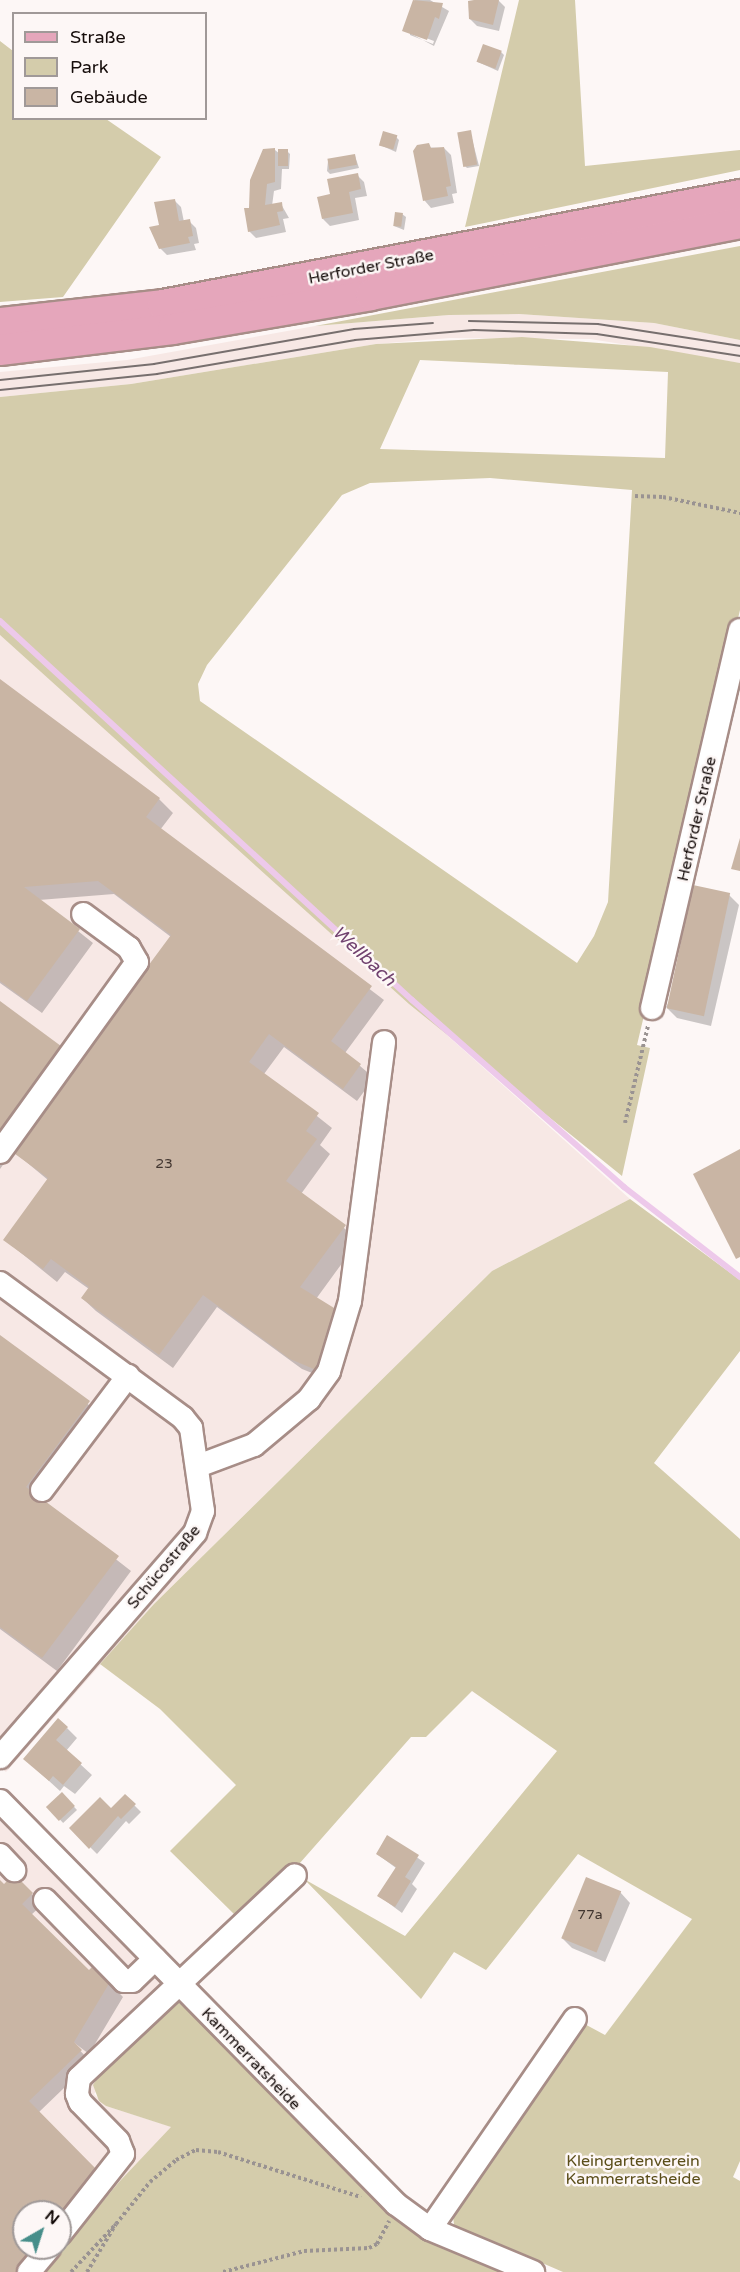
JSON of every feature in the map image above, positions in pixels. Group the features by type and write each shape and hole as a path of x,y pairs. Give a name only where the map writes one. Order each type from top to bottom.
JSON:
{"main road":[{"name":"Herforder Straße","path":"0,323 163,305 740,195"},
{"name":"Herforder Straße","path":"0,350 173,329 371,296 740,223"}],"street":[{"name":"Herforder Straße","path":"652,1008 740,630"},
{"path":"0,1152 137,962 129,948 82,914"},
{"path":"198,1466 254,1445 309,1399 329,1371 350,1301 384,1042"},
{"name":"Schücostraße","path":"0,1283 183,1418 191,1428 198,1466 202,1524 0,1757"},
{"path":"42,1490 128,1376"},
{"name":"Kammerratsheide","path":"0,1801 396,2204 430,2229 533,2272"},
{"path":"72,2219 123,2154 118,2141 80,2102 76,2094 79,2078 177,1983 295,1875"},
{"path":"45,1900 124,1981 132,1981 155,1959"},
{"path":"430,2229 575,2019"},
{"path":"29,2272 39,2260"}],"path":[{"path":"635,496 663,497 740,513"},
{"path":"626,1124 652,1008"},
{"path":"72,2272 116,2224 150,2182 176,2160 196,2150 218,2152 365,2199 396,2204 383,2235 369,2248 304,2251 223,2272"},
{"path":"87,2272 116,2224"}],"shaded area":[{"path":"519,314 654,323 740,340 740,363 590,339 450,338 376,344 131,384 0,397 0,372 127,360 315,326 449,315"},
{"path":"0,635 630,1199 492,1271 154,1604 6,1772 0,1767"},
{"path":"0,1821 178,1998 94,2094 106,2106 172,2127 119,2182 72,2238 72,2200 12,2200 12,2260 54,2260 44,2272 0,2272"}],"green space":[{"path":"519,0 575,0 585,166 740,150 740,170 465,227"},
{"path":"0,41 12,50 12,120 107,120 161,157 63,297 0,302"},
{"path":"740,246 740,340 654,323 519,314 449,315 315,326"},
{"path":"522,337 650,347 740,363 740,610 637,1045 650,1048 622,1176 409,1004 0,635 0,397 131,384 376,344","holes":["420,360 668,372 665,458 380,449","490,478 632,490 608,902 594,936 577,963 200,701 198,684 207,665 342,495 370,483"]},
{"name":"Kleingartenverein Kammerratsheide","path":"630,1199 740,1280 740,1351 654,1463 740,1539 740,2161 733,2177 740,2181 740,2272 563,2272 454,2225 452,2206 579,2021 605,2035 692,1919 578,1854 486,1970 454,1952 421,1999 304,1879 405,1936 557,1751 472,1691 426,1737 411,1737 292,1872 179,1970 234,1914 170,1851 236,1785 160,1709 100,1664 154,1604 492,1271"},
{"path":"178,1998 372,2194 510,2272 44,2272 54,2260 72,2260 72,2238 119,2182 171,2127 106,2106 99,2101 93,2085 102,2071"}],"building":[{"path":"413,0 443,3 439,19 435,17 427,40 402,31"},
{"path":"499,0 493,25 469,19 468,1"},
{"path":"483,44 502,51 495,69 477,62"},
{"path":"471,130 477,164 463,167 457,132"},
{"path":"383,131 397,135 393,150 379,145"},
{"path":"429,143 431,148 444,147 451,186 446,187 448,196 423,201 413,151 417,145"},
{"path":"275,148 275,182 267,184 265,205 282,202 283,211 277,212 280,225 248,232 244,208 249,208 250,180 263,149"},
{"path":"278,149 288,149 288,166 278,166"},
{"path":"355,154 357,165 329,170 327,159"},
{"path":"358,173 361,189 349,192 353,213 322,219 317,197 330,194 327,179"},
{"path":"175,199 179,221 190,219 193,236 188,237 190,243 159,249 149,227 159,225 154,202"},
{"path":"395,212 403,213 401,227 393,226"},
{"path":"0,679 160,798 146,817 372,986 331,1041 361,1064 343,1089 269,1034 249,1062 319,1113 306,1131 317,1139 286,1181 346,1225 300,1287 339,1311 321,1372 290,1359 203,1295 159,1355 81,1298 89,1287 51,1259 43,1269 3,1240 48,1178 11,1151 171,935 98,881 24,887 80,929 27,1001 0,981"},
{"path":"740,838 740,871 731,869"},
{"path":"693,885 730,893 704,1016 667,1008"},
{"path":"0,1001 65,1049 0,1137"},
{"path":"740,1149 740,1257 736,1259 693,1174"},
{"path":"0,1335 90,1401 26,1487 119,1556 42,1658 0,1627"},
{"path":"58,1718 68,1727 56,1740 82,1763 63,1785 53,1776 49,1781 23,1759"},
{"path":"62,1792 75,1806 59,1821 46,1807"},
{"path":"125,1794 136,1804 121,1819 118,1816 89,1849 69,1828 100,1797 111,1808"},
{"path":"387,1835 419,1855 405,1877 411,1881 395,1907 377,1896 396,1867 376,1854"},
{"path":"14,1874 33,1893 22,1904 89,1970 94,1965 110,1982 74,2042 82,2050 29,2101 99,2172 72,2205 72,2200 12,2200 12,2260 27,2260 17,2272 0,2272 0,1880 4,1884"},
{"path":"586,1877 621,1891 597,1952 561,1938"}],"waterway":[{"name":"Wellbach","path":"0,621 412,1000 624,1187 740,1277"}],"tram line":[{"path":"469,321 598,324 740,346"},
{"path":"0,380 154,364 354,329 433,323"},
{"path":"0,390 157,374 355,340 474,330 597,334 740,356"}]}
